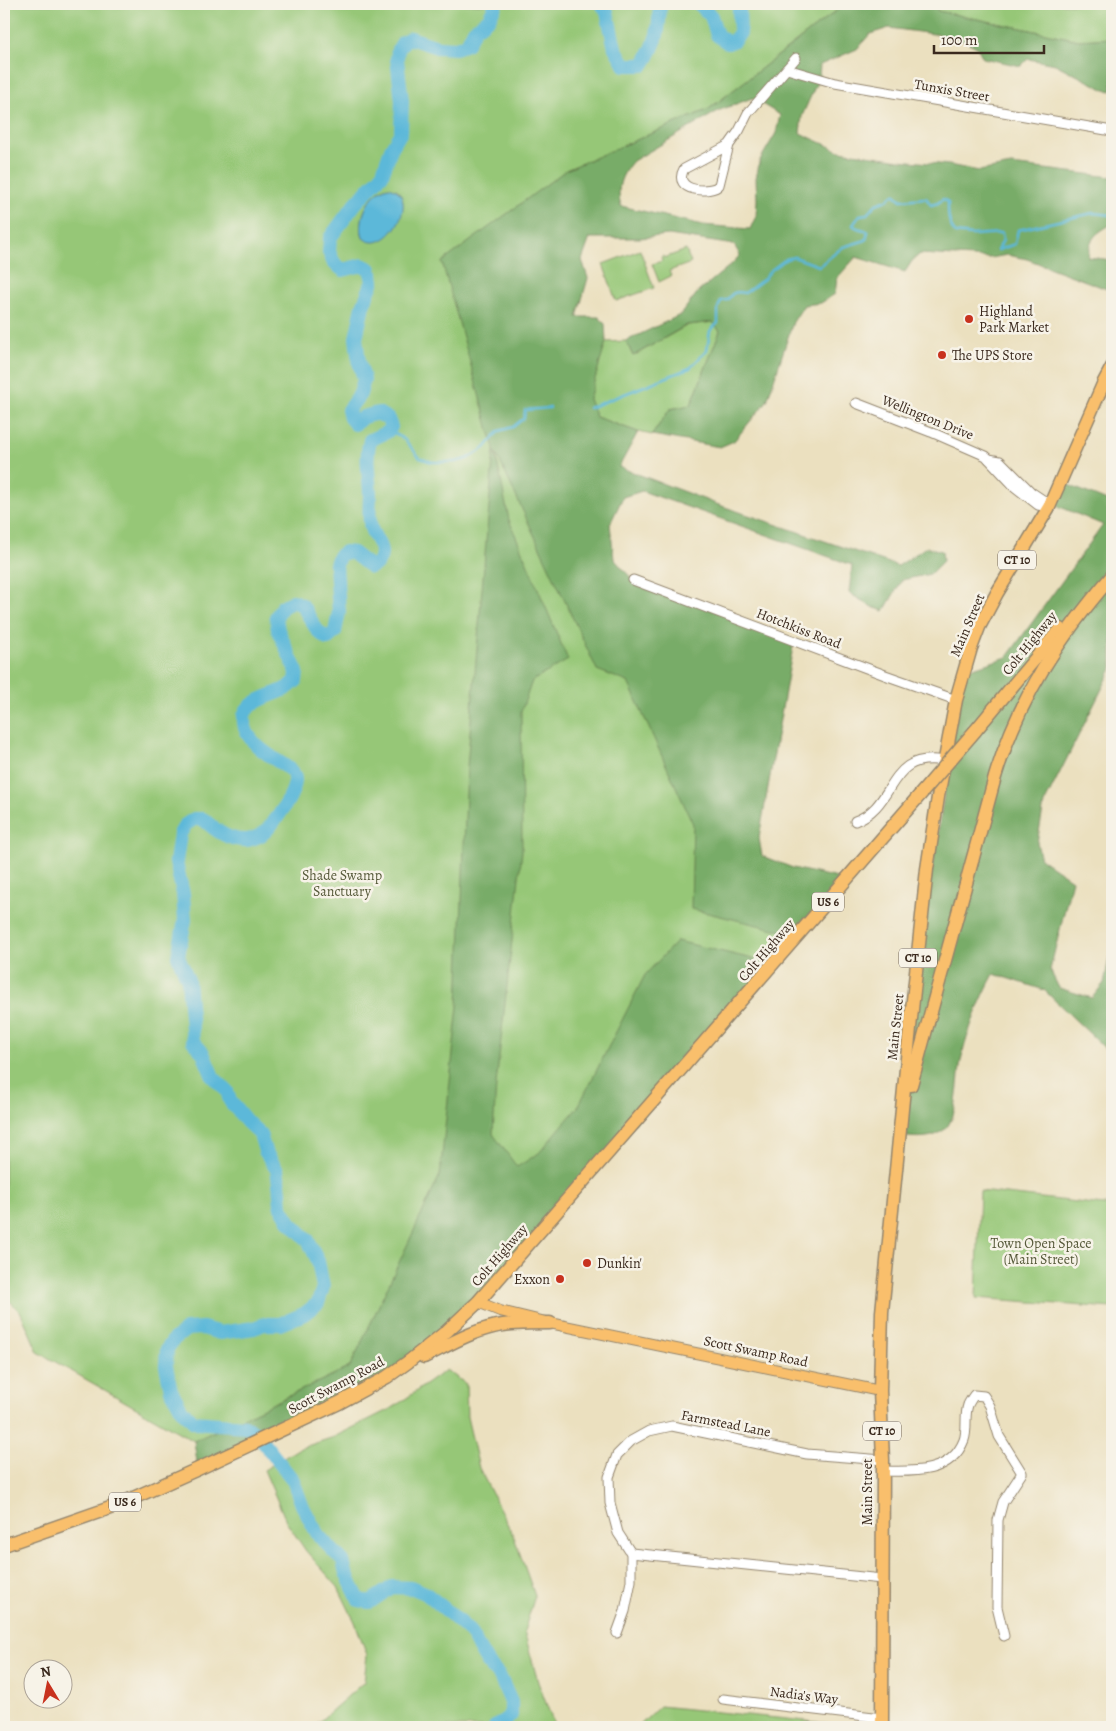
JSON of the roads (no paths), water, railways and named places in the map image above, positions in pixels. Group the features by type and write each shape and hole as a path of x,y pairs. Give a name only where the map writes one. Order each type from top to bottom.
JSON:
{"highway":[{"name":"Main Street","path":"882,1723 883,1465 880,1391 883,1289 927,869 944,761 956,700 971,648 983,619 1049,507 1112,367"},
{"name":"Colt Highway","path":"478,1302 919,796 1075,610 1112,570"},
{"path":"900,1136 924,1035 995,776 1007,739 1029,692 1050,657 1072,625 1112,576"},
{"name":"Scott Swamp Road","path":"4,1545 114,1507 339,1403 387,1377 435,1341 478,1302"},
{"path":"387,1377 473,1333 502,1325 550,1323"}],"main road":[{"name":"Scott Swamp Road","path":"478,1302 500,1311 550,1323 880,1391"}],"street":[{"path":"729,145 684,169 681,180 684,185 688,188 711,190 716,189 720,185 729,145 739,131 748,112 796,58"},
{"name":"Tunxis Street","path":"787,69 835,83 1112,131"},
{"name":"Wellington Drive","path":"856,403 931,432 990,459 1015,487 1038,505 1049,507"},
{"name":"Hotchkiss Road","path":"633,580 956,700"},
{"path":"855,821 863,818 875,809 899,775 912,762 922,759 944,761"},
{"name":"Farmstead Lane","path":"631,1553 618,1533 610,1504 609,1477 617,1455 631,1441 649,1431 672,1426 807,1454 883,1465 914,1472 936,1468 955,1455 965,1439 968,1405 974,1395 984,1396 990,1406 1000,1436 1022,1473 1003,1502 998,1520 997,1607 1004,1636"},
{"path":"617,1634 625,1611 631,1581 631,1553 882,1579"},
{"name":"Nadia's Way","path":"723,1700 882,1723"}],"water":[{"path":"388,187 398,192 403,200 403,211 391,233 383,240 373,242 363,238 363,215 375,194"}],"waterway":[{"path":"495,1727 511,1715 511,1702 500,1677 487,1662 469,1631 425,1593 413,1588 392,1587 370,1602 359,1600 346,1573 343,1561 318,1535 302,1505 293,1480 255,1432 245,1426 194,1422 182,1410 171,1390 166,1366 167,1349 174,1339 187,1329 203,1328 220,1333 254,1328 264,1324 280,1324 304,1314 318,1303 323,1287 318,1261 308,1240 290,1222 281,1207 277,1170 265,1151 260,1134 247,1122 230,1101 227,1091 213,1077 203,1053 193,1041 188,980 178,956 185,920 183,894 176,862 180,834 185,825 194,819 203,819 217,831 228,837 246,840 261,835 278,816 290,797 295,781 294,775 288,768 264,752 251,739 245,728 244,720 248,708 264,698 282,691 296,681 297,672 278,630 276,617 282,607 293,601 302,605 317,630 327,639 335,632 339,612 336,564 339,556 345,552 353,553 371,567 380,559 381,549 371,528 368,453 370,440 387,432 391,427 388,419 378,413 363,417 355,424 350,418 348,410 360,394 364,379 359,362 356,338 363,306 373,281 370,269 362,265 343,270 334,263 329,252 330,238 355,204 382,175 391,149 401,132 402,101 397,59 398,50 403,42 410,38 437,47 456,48 467,44 474,30 489,18 496,4"},
{"path":"602,4 607,12 615,48 625,65 643,65 648,57 657,36 660,4"},
{"path":"699,4 711,16 717,35 728,43 733,41 740,33 740,4"},
{"path":"589,408 690,368 707,350 710,331 718,323 718,308 721,301 727,300 734,293 745,293 786,259 794,257 819,266 843,247 866,240 868,232 853,225 860,215 867,214 876,204 887,200 894,194 901,200 926,198 931,205 943,199 948,202 948,214 955,233 972,235 1002,233 1003,240 998,250 1015,244 1018,230 1093,213 1112,215"},
{"path":"389,430 404,439 420,458 432,462 455,462 467,459 485,448 499,431 513,427 524,418 525,410 550,408"}],"place":[{"name":"Highland Park Market","path":"969,319"},
{"name":"The UPS Store","path":"942,355"},
{"name":"Dunkin'","path":"587,1263"},
{"name":"Exxon","path":"560,1279"}],"park label":[{"name":"Shade Swamp Sanctuary","path":"342,884"},
{"name":"Town Open Space (Main Street)","path":"1041,1252"}]}
